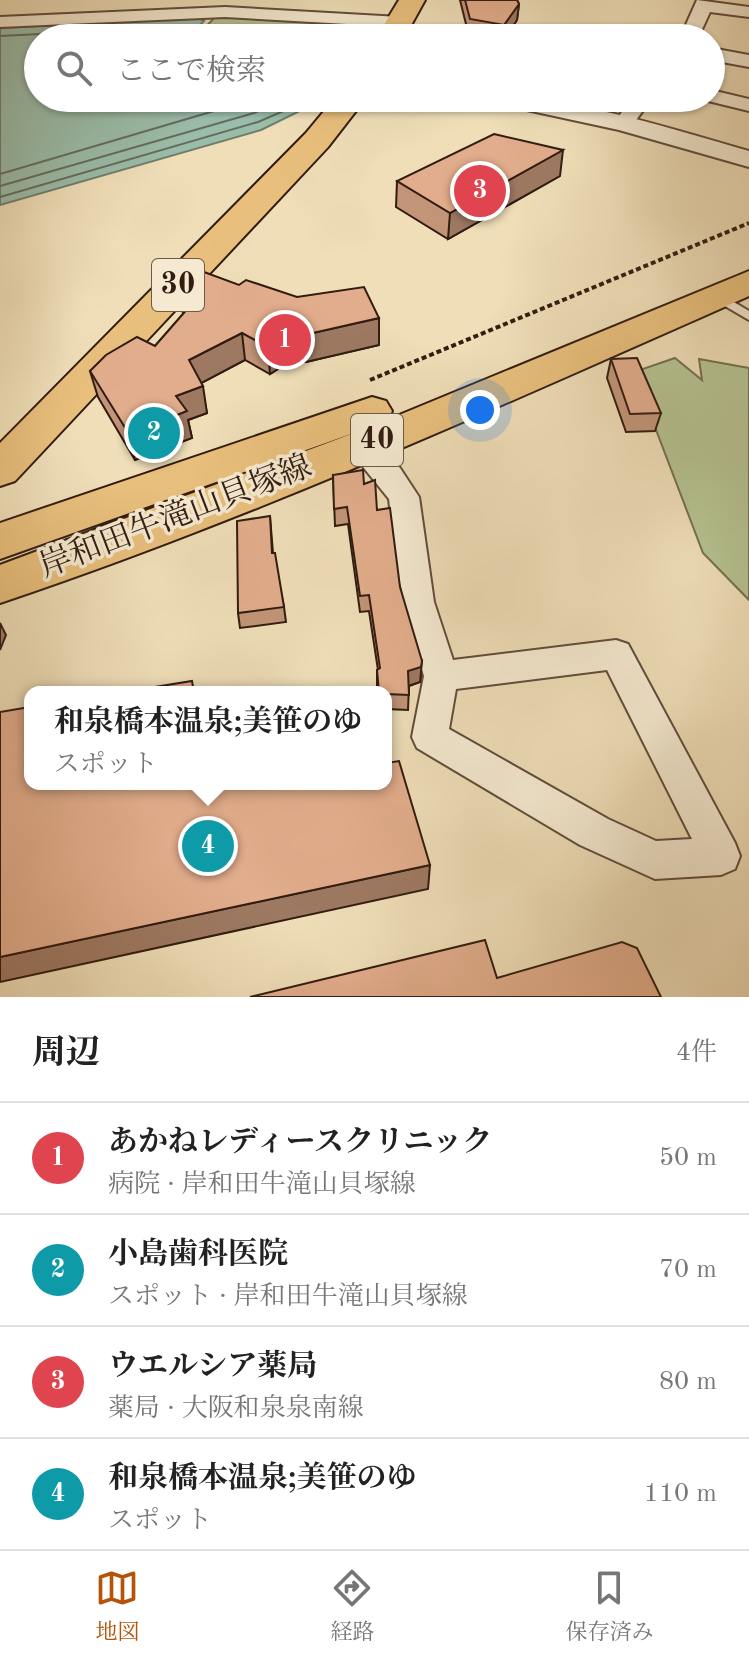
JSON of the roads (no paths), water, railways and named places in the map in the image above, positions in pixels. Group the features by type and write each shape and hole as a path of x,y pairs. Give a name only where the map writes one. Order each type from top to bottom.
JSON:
{"main road":[{"name":"30","path":"4,460 317,140 340,112"},
{"name":"岸和田牛滝山貝塚線","path":"0,541 353,419 749,251"},
{"name":"岸和田牛滝山貝塚線","path":"0,584 146,534 738,298"}],"street":[{"path":"695,24 705,3 749,12"},
{"path":"0,22 225,12 401,20"},
{"path":"725,57 749,61"},
{"path":"725,99 749,105"},
{"path":"571,112 624,123 749,159"},
{"path":"624,123 632,112"},
{"path":"361,447 390,476 404,497 418,602 441,676 430,737 594,832 655,860 721,856 616,654 441,676"}],"water":[{"path":"198,18 204,21 201,24 79,24"},
{"path":"24,27 24,112 298,112 261,130 0,205 0,28"}],"place":[{"name":"ウエルシア薬局","path":"480,191"},
{"name":"あかねレディースクリニック","path":"285,340"},
{"name":"小島歯科医院","path":"154,433"},
{"name":"和泉橋本温泉;美笹のゆ","path":"208,846"}]}
